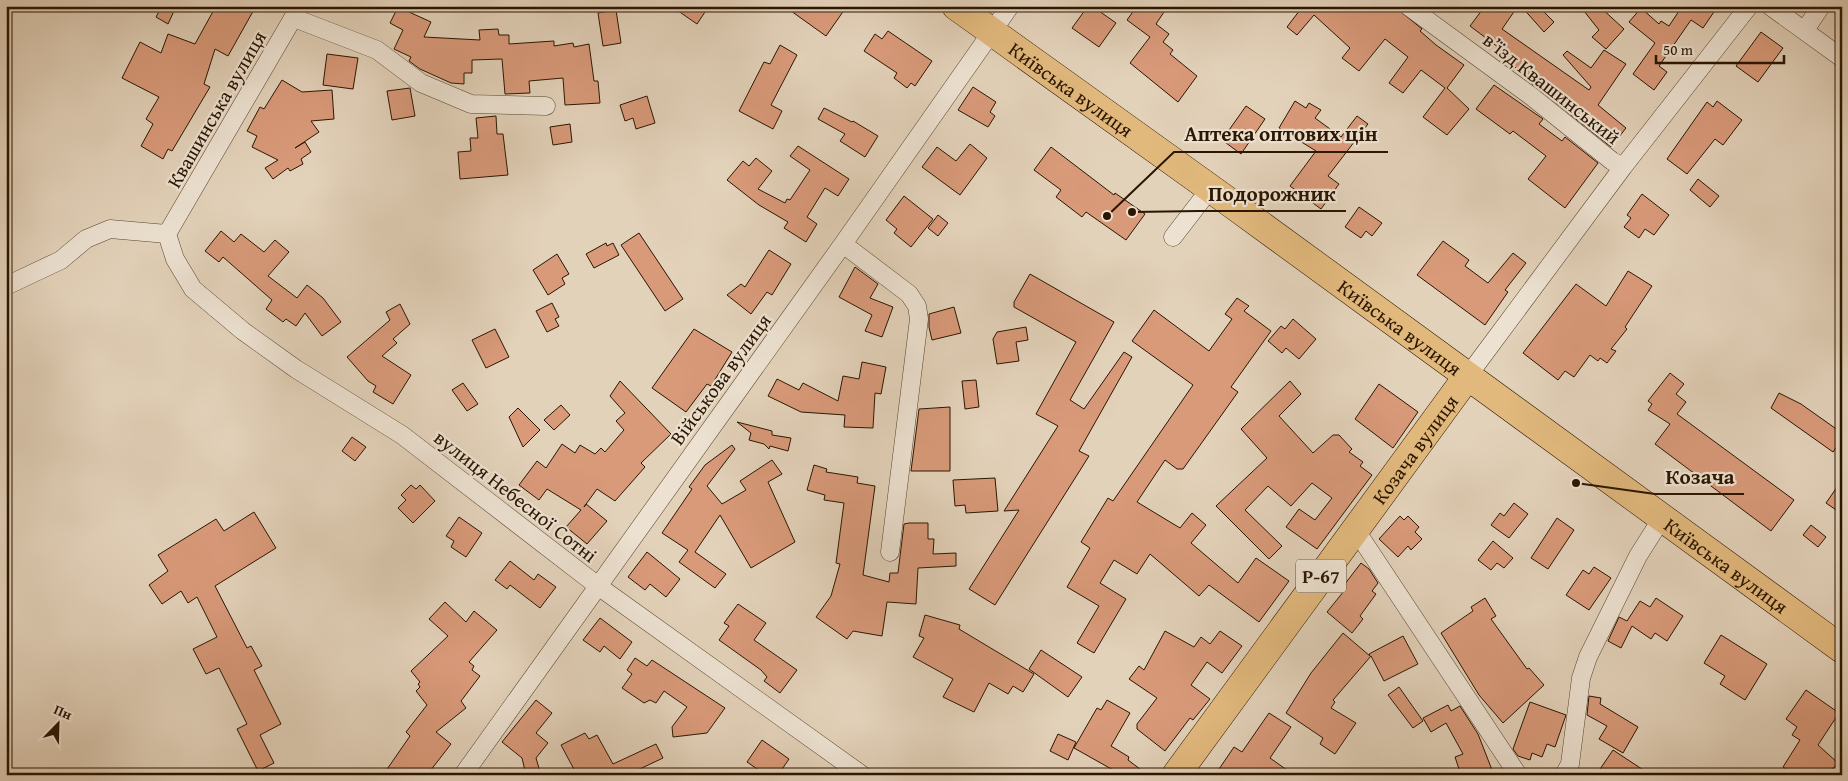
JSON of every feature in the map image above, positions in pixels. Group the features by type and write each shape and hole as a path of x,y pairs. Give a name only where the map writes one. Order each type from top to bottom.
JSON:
{"main road":[{"name":"Київська вулиця","path":"956,6 1842,649"},
{"name":"Козача вулиця","path":"1176,775 1467,377"}],"street":[{"name":"Військова вулиця","path":"463,775 843,244 1010,6"},
{"name":"в’їзд Квашинський","path":"1408,6 1524,90 1612,161 1623,167"},
{"name":"Козача вулиця","path":"1467,377 1623,167 1748,6"},
{"path":"1770,6 1842,58"},
{"path":"1805,30 1821,6"},
{"path":"297,12 377,50 421,83 471,104 546,106"},
{"name":"Квашинська вулиця","path":"167,234 297,12"},
{"path":"1173,237 1210,189"},
{"path":"6,286 61,260 86,239 110,228 167,234"},
{"name":"вулиця Небесної Сотні","path":"167,234 175,259 193,289 243,331 296,369 402,435 598,586 862,775"},
{"path":"843,244 910,294 917,306 919,319 890,552"},
{"path":"1564,775 1571,756 1581,678 1588,657 1638,556 1662,518"},
{"path":"1355,529 1518,775"}],"building":[{"path":"162,6 174,11 168,24 156,17"},
{"path":"216,6 256,6 228,56 215,49 204,84 210,87 172,151 168,149 163,159 141,146 153,124 146,119 159,97 122,78 140,42 161,53 168,34 195,44"},
{"path":"671,6 709,6 697,24"},
{"path":"784,6 847,6 826,36"},
{"path":"1088,6 1092,6 1116,23 1099,47 1072,28"},
{"path":"1137,6 1168,6 1156,24 1169,34 1163,42 1173,50 1170,54 1197,76 1178,102 1130,63 1150,37 1127,20"},
{"path":"1303,6 1394,6 1422,29 1420,31 1436,45 1464,65 1447,88 1469,109 1447,135 1423,117 1445,88 1421,70 1403,93 1389,83 1408,57 1385,39 1359,71 1342,58 1350,48 1314,15 1297,35 1287,27"},
{"path":"1485,6 1518,6 1502,29 1589,90 1591,87 1563,55 1567,51 1591,68 1604,50 1626,64 1598,105 1626,128 1611,147 1530,82 1532,79 1502,58 1506,53 1470,26"},
{"path":"1521,6 1538,6 1554,22 1544,32"},
{"path":"1580,6 1599,6 1624,29 1606,49 1592,37 1599,30"},
{"path":"1673,6 1718,6 1703,28 1691,20 1659,66 1667,72 1654,90 1633,74 1655,43 1629,22 1641,8 1659,24 1661,21 1669,26 1679,11"},
{"path":"398,7 431,22 424,37 480,40 479,30 498,29 499,35 509,35 509,44 554,41 554,46 573,43 574,47 589,44 594,81 598,81 600,103 565,105 563,78 529,81 530,93 505,94 502,59 472,60 472,73 464,73 464,84 451,83 420,69 409,61 411,57 394,49 403,30 390,23"},
{"path":"616,10 621,43 603,46 598,13"},
{"path":"888,31 932,61 915,86 911,83 907,88 894,78 897,73 864,51 875,34 882,39"},
{"path":"1761,32 1783,48 1758,82 1736,66"},
{"path":"780,45 797,55 771,105 782,111 773,129 739,111 764,62 770,64"},
{"path":"327,54 358,58 353,89 323,85"},
{"path":"282,80 302,92 332,90 334,119 311,121 319,132 295,148 305,142 311,152 301,159 303,164 290,171 288,168 273,179 265,168 278,160 252,147 257,136 247,131 260,107 264,109"},
{"path":"1494,85 1543,119 1539,124 1562,141 1565,137 1598,163 1565,208 1528,179 1546,156 1513,131 1510,134 1476,109"},
{"path":"973,87 996,102 990,112 995,116 988,127 958,110"},
{"path":"410,88 415,116 392,120 387,91"},
{"path":"647,96 655,123 636,129 633,118 625,121 620,105"},
{"path":"1295,101 1306,108 1309,103 1321,110 1315,118 1341,137 1357,116 1368,124 1328,176 1339,184 1321,209 1290,186 1316,151 1279,128"},
{"path":"1717,101 1742,120 1723,145 1715,139 1687,174 1667,159 1707,102 1713,107"},
{"path":"1246,106 1265,119 1241,154 1222,140"},
{"path":"824,108 853,121 878,136 865,157 840,141 845,134 818,119"},
{"path":"496,116 497,134 503,134 508,175 460,179 458,152 471,151 470,138 478,138 476,118"},
{"path":"570,124 572,142 553,145 550,127"},
{"path":"970,144 987,158 960,195 922,167 937,147 956,161"},
{"path":"798,146 849,179 838,196 825,188 807,217 817,224 806,242 784,228 788,222 759,205 727,180 743,161 749,166 756,158 772,171 758,189 785,203 787,199 790,200 810,170 790,156"},
{"path":"1051,147 1114,195 1115,193 1145,214 1126,240 1086,212 1082,217 1056,197 1061,190 1034,170"},
{"path":"1698,179 1719,196 1710,207 1690,190"},
{"path":"1642,194 1669,215 1654,235 1645,229 1639,238 1624,227 1631,218 1627,215"},
{"path":"904,196 933,219 911,247 894,233 897,229 886,220"},
{"path":"1359,207 1382,223 1372,236 1366,231 1361,238 1345,227"},
{"path":"938,215 948,223 938,236 928,228"},
{"path":"221,231 234,242 241,234 264,252 275,240 289,252 268,276 297,298 307,285 323,298 341,322 322,336 305,313 296,326 286,319 283,322 266,309 272,300 223,257 219,262 205,251"},
{"path":"639,233 683,299 665,311 621,245"},
{"path":"1443,241 1469,260 1465,266 1488,283 1513,253 1526,263 1505,290 1508,292 1485,325 1417,275"},
{"path":"606,243 607,246 613,243 619,255 594,268 586,254"},
{"path":"769,250 791,264 772,295 767,292 751,314 727,295 741,284 745,287"},
{"path":"557,254 569,274 562,278 565,284 548,295 533,270"},
{"path":"855,267 878,284 870,298 893,307 882,337 865,331 872,315 839,297"},
{"path":"1628,271 1652,286 1625,327 1627,329 1611,349 1616,351 1607,363 1600,358 1598,361 1590,355 1574,377 1565,371 1558,380 1523,353 1576,284 1606,306"},
{"path":"1030,274 1114,322 1070,400 1084,409 1124,352 1132,357 1079,451 1089,456 995,605 969,589 1019,510 1004,511 1058,426 1036,414 1076,342 1014,307 1014,302"},
{"path":"1237,298 1249,306 1244,311 1271,331 1231,387 1238,392 1183,469 1177,469 1165,460 1137,502 1180,528 1192,513 1206,525 1191,543 1238,583 1256,558 1289,581 1259,622 1209,585 1199,596 1150,554 1137,574 1114,560 1100,583 1126,599 1094,653 1077,643 1099,606 1067,587 1090,548 1081,542 1108,498 1113,501 1193,385 1132,341 1154,310 1209,351 1232,319 1225,314"},
{"path":"552,303 559,317 555,319 559,326 547,332 536,311"},
{"path":"400,304 410,324 393,339 397,343 382,356 411,375 393,404 373,392 376,386 368,381 347,357 390,320 386,312"},
{"path":"954,307 961,333 932,340 929,314"},
{"path":"1293,319 1316,339 1299,359 1286,348 1282,353 1268,341 1281,326 1285,329"},
{"path":"1026,327 1028,340 1016,342 1019,361 997,364 993,339 997,332"},
{"path":"495,329 509,357 486,368 472,340"},
{"path":"694,329 732,352 711,386 707,384 686,412 652,388"},
{"path":"862,362 886,367 881,394 875,393 873,428 844,427 845,415 801,412 768,396 777,379 799,390 803,383 838,401 843,376 859,379"},
{"path":"1670,373 1684,384 1676,394 1686,402 1677,414 1794,500 1771,531 1655,444 1670,424 1648,410 1652,404 1648,401"},
{"path":"976,380 979,407 965,409 962,381"},
{"path":"620,381 671,434 641,463 645,467 615,501 597,489 586,504 607,521 587,544 566,527 581,510 547,489 539,500 519,485 537,461 546,468 562,444 575,453 580,445 595,454 601,448 605,452 624,430 616,421 625,413 610,396"},
{"path":"1290,381 1301,394 1279,416 1313,453 1333,435 1339,435 1352,449 1349,452 1363,462 1360,466 1372,475 1317,549 1286,527 1299,509 1315,520 1332,498 1312,483 1291,506 1268,486 1245,510 1282,546 1269,559 1216,506 1267,458 1241,429"},
{"path":"463,383 478,404 467,411 452,390"},
{"path":"1379,384 1418,412 1393,448 1355,419"},
{"path":"1779,393 1801,404 1842,433 1842,439 1833,452 1771,408"},
{"path":"561,405 570,415 554,430 544,420"},
{"path":"950,407 950,471 911,471 919,409"},
{"path":"518,408 540,430 523,447 509,417"},
{"path":"737,422 772,431 772,435 791,438 788,451 770,446 769,449 764,444 749,440 751,433"},
{"path":"352,437 366,447 355,461 342,451"},
{"path":"732,445 735,449 707,486 722,504 746,490 740,481 772,460 782,474 768,482 795,542 751,568 720,515 695,552 726,574 715,588 679,562 688,550 662,533 692,489 689,487 705,465"},
{"path":"814,465 827,469 826,472 858,477 857,483 875,486 863,575 889,582 890,573 898,573 904,524 928,523 928,539 934,539 933,554 956,553 956,566 918,568 916,604 887,602 882,636 853,631 847,639 816,617 831,596 840,564 836,563 844,503 824,500 825,495 807,490"},
{"path":"995,478 998,511 966,513 965,505 955,506 953,480"},
{"path":"1842,480 1842,514 1826,503"},
{"path":"411,485 416,489 420,485 435,501 413,523 398,508 406,500 401,495"},
{"path":"1514,503 1528,514 1509,538 1491,525 1500,513 1504,516"},
{"path":"254,512 276,548 215,586 247,648 251,646 262,666 254,670 281,724 260,735 274,763 258,771 237,729 247,724 219,668 206,674 193,649 217,637 197,597 188,603 181,591 162,604 149,585 168,571 158,555 216,519 224,531"},
{"path":"1400,516 1404,520 1408,516 1419,527 1415,532 1422,539 1411,550 1408,546 1398,557 1379,539"},
{"path":"459,517 482,533 466,557 451,547 454,541 446,536"},
{"path":"1557,518 1574,530 1548,569 1531,558"},
{"path":"1811,525 1826,537 1818,547 1803,535"},
{"path":"1493,541 1513,558 1504,568 1497,563 1491,570 1478,560"},
{"path":"647,552 680,579 666,597 650,584 645,590 628,577"},
{"path":"510,561 534,580 538,574 556,587 540,608 510,585 507,589 495,580"},
{"path":"1361,563 1369,569 1378,583 1372,591 1376,594 1360,616 1363,619 1352,633 1327,612 1344,591 1341,589"},
{"path":"1594,567 1611,578 1589,610 1566,595 1583,570 1589,574"},
{"path":"1485,598 1496,616 1491,619 1527,669 1529,668 1544,685 1503,723 1479,695 1441,633 1473,611 1471,607"},
{"path":"1656,598 1683,616 1667,641 1655,633 1651,639 1632,626 1621,648 1608,641 1619,617 1627,621 1640,601 1650,607"},
{"path":"445,602 466,622 474,611 497,630 469,662 474,666 472,670 480,676 461,701 466,708 436,732 451,744 427,775 383,775 410,736 406,732 427,705 416,691 420,687 418,684 420,682 411,671 448,636 429,619"},
{"path":"738,604 766,623 754,640 797,670 780,693 764,681 767,677 761,670 719,640 729,626 724,623"},
{"path":"925,615 960,625 959,629 1034,674 1023,692 1013,686 1008,694 989,683 974,712 943,697 953,679 913,657 924,638 919,636"},
{"path":"600,618 632,642 620,659 604,646 600,652 583,640"},
{"path":"1165,631 1194,647 1201,637 1210,644 1220,631 1242,646 1222,673 1207,662 1191,685 1210,699 1193,720 1190,718 1165,751 1137,729 1137,724 1157,698 1129,679 1139,666 1144,670"},
{"path":"1343,633 1370,656 1369,654 1403,636 1418,664 1384,681 1371,656 1333,700 1335,702 1331,708 1356,723 1335,754 1320,744 1323,738 1286,713 1311,673"},
{"path":"1721,635 1767,664 1745,700 1720,684 1725,676 1704,663"},
{"path":"1041,650 1082,677 1068,697 1029,669"},
{"path":"635,658 647,666 652,660 725,708 707,733 673,737 672,727 687,707 664,691 656,703 650,700 644,703 622,688 632,674 627,670"},
{"path":"1399,687 1423,721 1413,728 1388,695"},
{"path":"1806,690 1839,713 1818,745 1838,763 1827,775 1795,775 1783,767 1800,740 1792,735 1797,727 1786,719"},
{"path":"1589,696 1601,698 1600,704 1638,727 1623,753 1599,739 1607,726 1587,715"},
{"path":"536,700 552,713 536,733 548,743 536,758 541,775 526,775 522,758 502,742"},
{"path":"1107,700 1130,713 1111,746 1129,757 1128,760 1148,775 1122,775 1074,748 1097,708 1101,710"},
{"path":"1530,702 1566,715 1555,747 1547,744 1542,757 1532,753 1530,760 1518,756 1513,749"},
{"path":"1448,705 1451,711 1460,706 1478,734 1494,775 1461,775 1455,757 1463,754 1446,723 1431,732 1423,718"},
{"path":"1269,713 1291,727 1270,758 1294,775 1215,775 1234,747 1242,752"},
{"path":"585,733 589,739 597,735 613,764 656,744 663,758 627,775 577,775 561,745"},
{"path":"1058,734 1076,742 1068,760 1050,751"},
{"path":"762,740 789,759 778,775 766,775 747,762"},
{"path":"1613,750 1651,775 1596,775"}],"place":[{"name":"Подорожник","path":"1132,212"},
{"name":"Аптека оптових цін","path":"1107,216"},
{"name":"Козача","path":"1576,483"}]}
